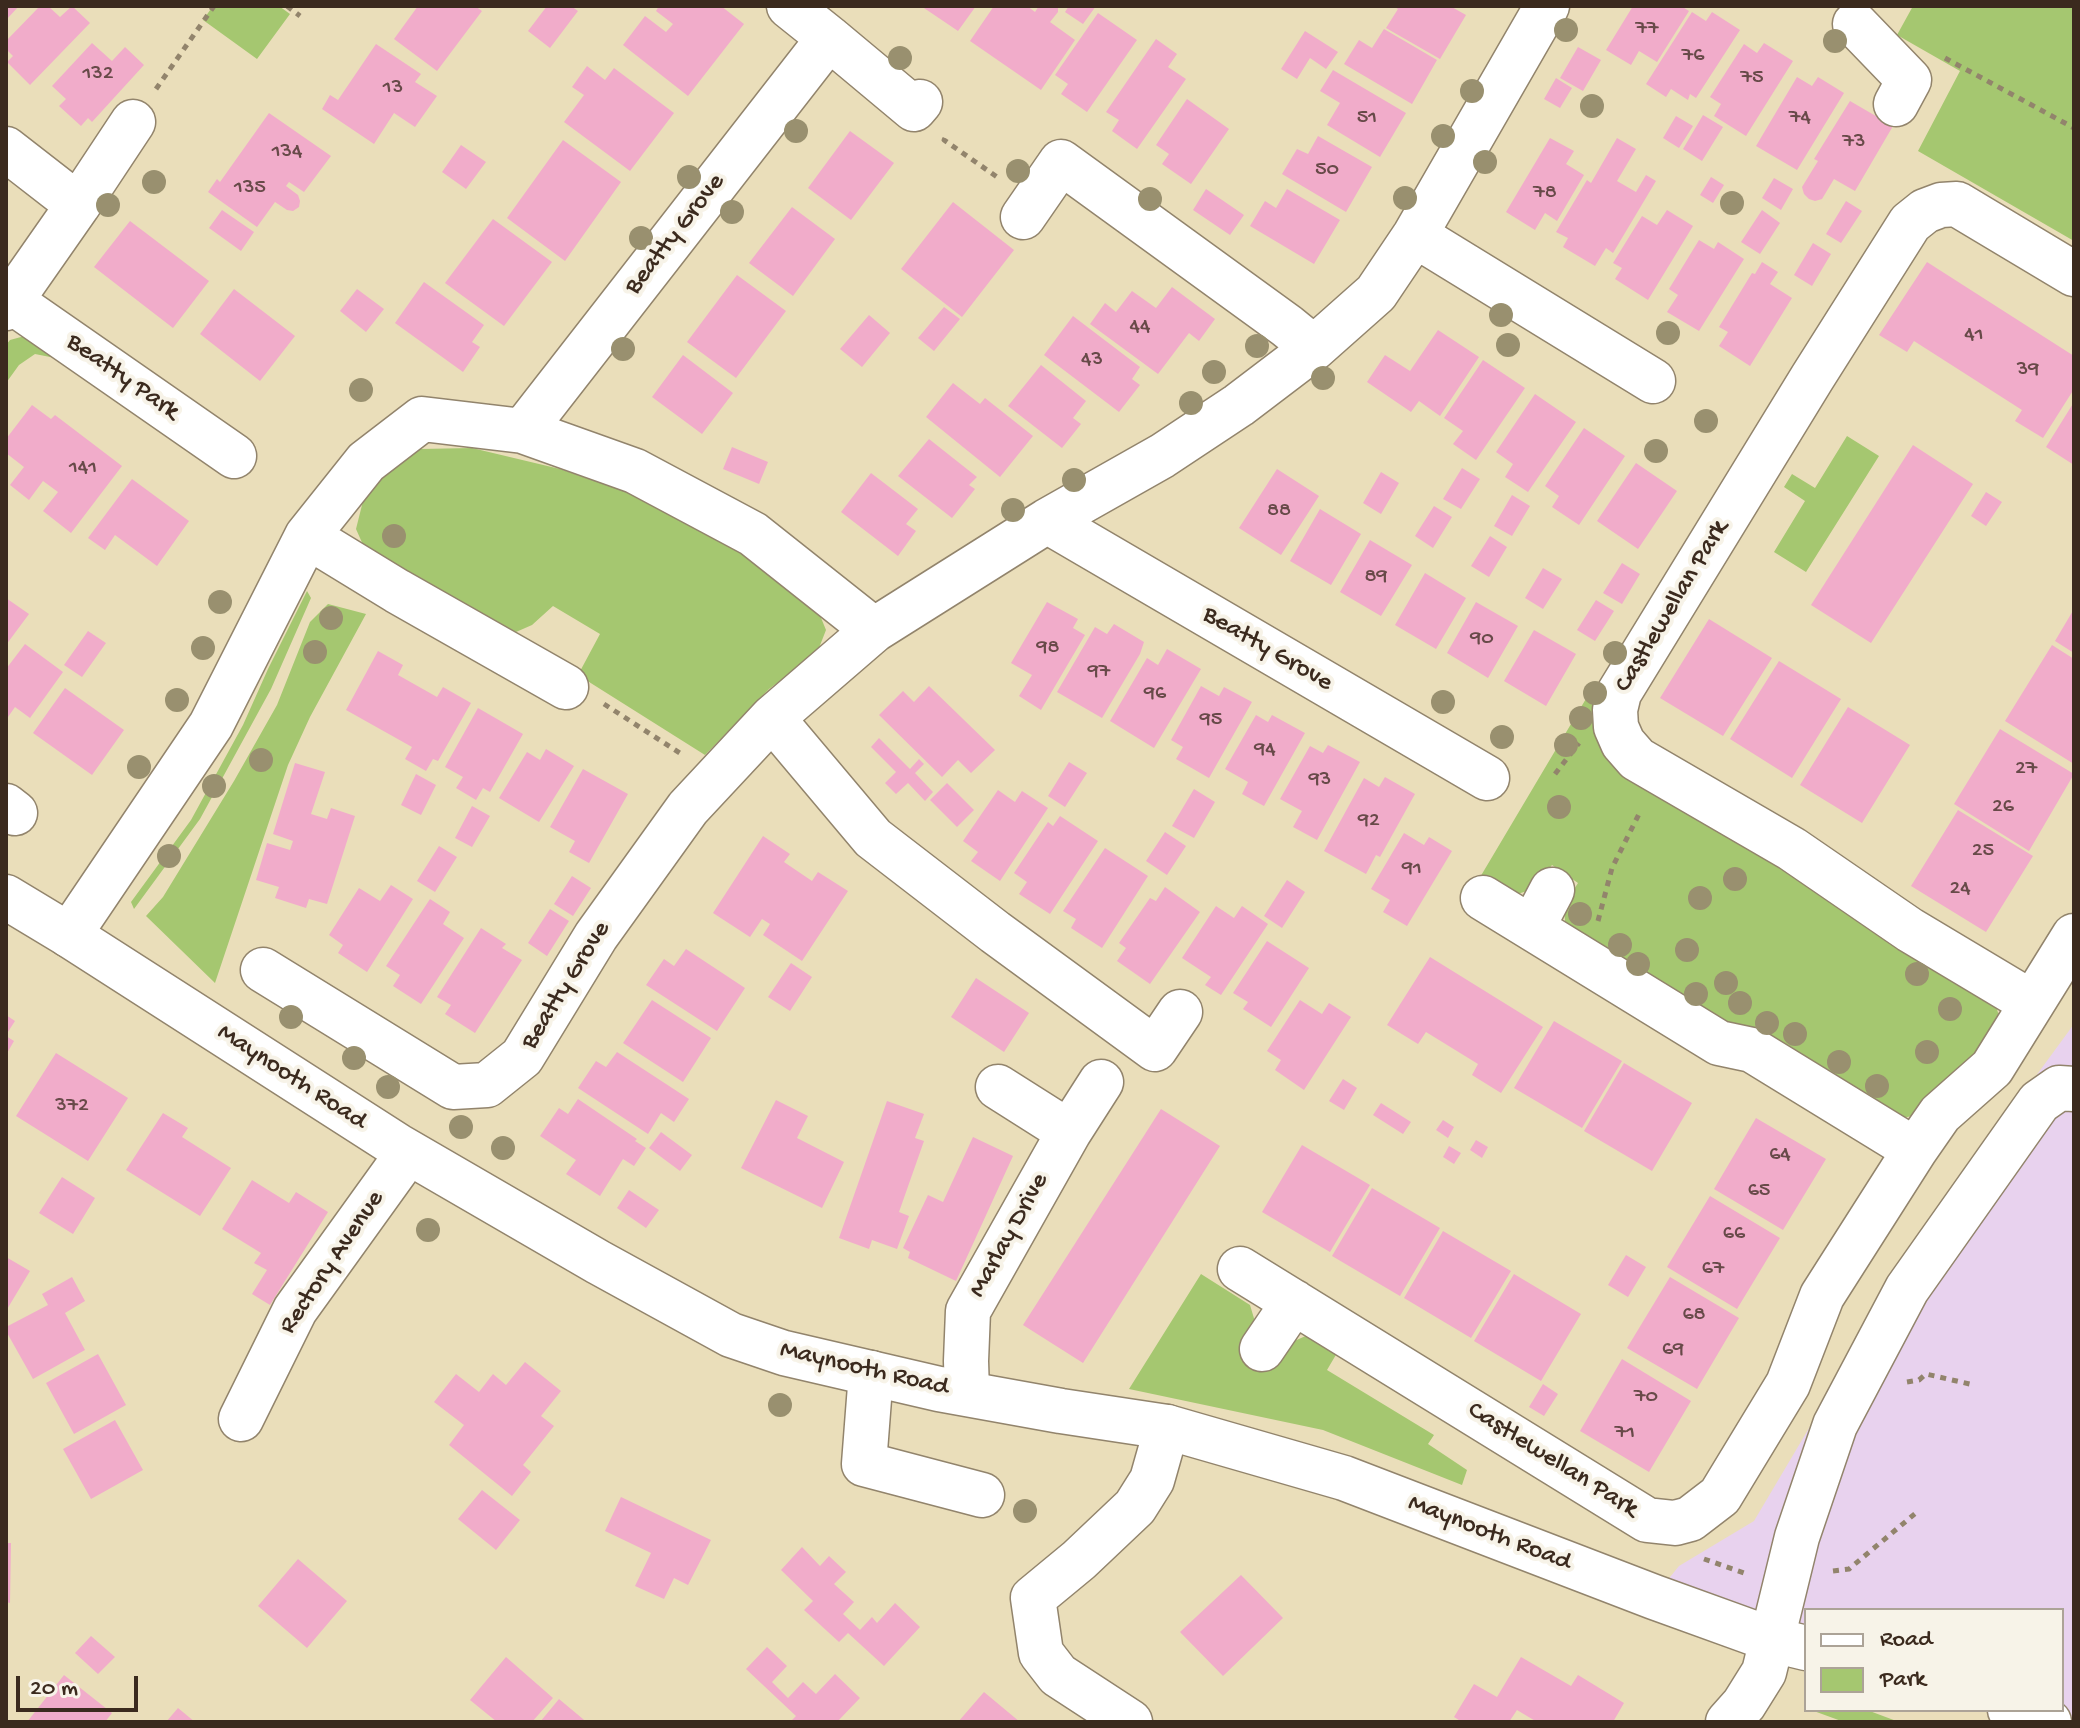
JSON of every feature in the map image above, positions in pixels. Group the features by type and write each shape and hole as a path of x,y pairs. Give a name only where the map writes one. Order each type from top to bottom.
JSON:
{"street":[{"path":"789,6 914,109 935,115"},
{"name":"Beatty Grove","path":"263,970 453,1087 487,1085 522,1057 596,936 688,808 772,718 874,630 1047,521 1162,456 1239,405 1314,348 1376,293 1415,235 1547,6"},
{"path":"1849,12 1909,80 1896,104"},
{"name":"Beatty Grove","path":"523,431 829,38"},
{"name":"Beatty Park","path":"133,122 8,304 234,456"},
{"path":"6,149 78,205"},
{"path":"1028,209 1061,162 1314,348"},
{"name":"Castlewellan Park","path":"2032,1003 1910,930 1792,849 1637,759 1623,743 1616,727 1615,710 1619,693 1910,223 1925,211 1941,205 1957,204 2074,274"},
{"path":"1415,235 1653,381"},
{"path":"69,935 211,725 307,536 366,462 422,419 523,431 635,471 753,534 874,630"},
{"name":"Beatty Grove","path":"1047,521 1487,778"},
{"path":"307,536 566,687"},
{"path":"772,718 873,838 1155,1049 1180,1012"},
{"path":"1532,928 1552,890"},
{"name":"Maynooth Road","path":"6,897 408,1153 731,1335 784,1353 939,1389 1167,1427 1344,1478 1654,1597 1790,1644"},
{"path":"1483,898 1719,1043 1752,1050 1915,1150"},
{"name":"Castlewellan Park","path":"1240,1269 1647,1520 1675,1523 1690,1519 1720,1496 1788,1384 1822,1296 1915,1150 1940,1114 1992,1068 2074,936"},
{"name":"Marlay Drive","path":"967,1393 968,1311 1069,1132 1101,1082"},
{"path":"998,1087 1069,1132"},
{"path":"1728,1722 1744,1704 1764,1672 1790,1644 1797,1537 1835,1425 1907,1289 2039,1102 2059,1088 2074,1089"},
{"name":"Rectory Avenue","path":"241,1419 295,1310 408,1153"},
{"path":"1262,1349 1294,1302"},
{"path":"871,1373 864,1464 982,1495"},
{"path":"1130,1722 1058,1675 1041,1653 1033,1598 1135,1507 1152,1480 1167,1427"},
{"path":"2016,1712 2049,1722"}],"path":[{"path":"133,122 214,6"},
{"path":"287,6 300,16"},
{"path":"1937,54 2074,128"},
{"path":"935,115 944,140 1028,209"},
{"path":"566,687 578,688 718,777"},
{"path":"1581,958 1596,927 1612,868 1639,814"},
{"path":"1926,1374 1974,1385"},
{"path":"1824,1572 1849,1569 1917,1512"}],"shaded area":[{"path":"2074,1024 2074,1722 2049,1722 2064,1712 2064,1608 1804,1608 1804,1647 1654,1597 1679,1566 1754,1521 1815,1418 1893,1271"}],"green space":[{"path":"213,6 279,6 290,14 257,59 203,20"},
{"path":"1913,6 2074,6 2074,241 1918,151 1960,71 1897,35"},
{"path":"37,337 69,366 55,358 35,354 19,365 6,383 6,345 10,340"},
{"path":"1847,436 1879,456 1806,572 1774,552 1805,501 1784,487 1792,474 1815,488"},
{"path":"472,448 560,469 626,492 785,575 817,608 826,630 817,653 769,689 705,755 578,675 600,634 553,606 532,625 516,632 364,547 356,529 365,493 394,463 420,449"},
{"path":"307,591 311,598 271,689 200,819 134,909 131,902 191,820 243,725"},
{"path":"328,604 366,614 310,717 288,765 215,983 146,916 163,897 234,781 277,705 310,622"},
{"path":"1590,692 1597,697 1636,783 1656,796 1695,808 1839,898 1846,913 1996,1006 1999,1016 1969,1066 1916,1115 1899,1119 1733,1031 1568,930 1564,905 1578,883 1552,865 1534,889 1514,895 1479,879"},
{"path":"1201,1274 1250,1305 1256,1325 1240,1352 1268,1366 1281,1347 1310,1334 1337,1353 1327,1370 1434,1435 1428,1444 1467,1470 1462,1485 1323,1430 1129,1389"},
{"path":"1816,1712 1872,1712 1899,1722 1844,1722"}],"building":[{"path":"6,6 19,6 6,20"},
{"path":"40,6 48,6 60,17 72,6 90,23 30,85 7,62 13,56 6,49 6,41"},
{"path":"418,6 475,6 482,11 437,71 394,39"},
{"path":"547,6 571,6 578,11 550,48 528,31"},
{"path":"659,6 721,6 744,24 688,96 623,45 645,16 666,32 673,24 656,11"},
{"path":"921,6 976,6 958,31"},
{"path":"994,6 1027,6 1035,12 1039,6 1058,6 1058,12 1050,22 1075,40 1041,90 970,41"},
{"path":"1069,6 1096,6 1083,24 1065,12"},
{"path":"1393,6 1450,6 1466,15 1440,59 1386,28 1398,9"},
{"path":"1633,6 1681,6 1689,11 1657,62 1639,51 1631,65 1606,50"},
{"path":"1692,12 1706,21 1712,12 1740,30 1696,98 1690,94 1688,100 1671,89 1666,97 1646,84"},
{"path":"1098,13 1137,40 1087,112 1061,94 1068,84 1055,75"},
{"path":"1384,29 1437,60 1412,104 1344,64 1359,40 1372,48"},
{"path":"1305,31 1338,52 1326,69 1310,58 1297,79 1281,69"},
{"path":"1156,39 1177,54 1168,67 1186,79 1137,149 1112,131 1119,120 1106,112"},
{"path":"92,43 112,61 125,47 144,65 92,122 88,118 81,126 59,106 66,99 52,86"},
{"path":"1764,43 1793,61 1746,136 1714,116 1721,104 1710,97 1744,44 1757,53"},
{"path":"376,44 421,74 415,82 437,96 415,127 394,113 374,144 322,109 330,95 338,100"},
{"path":"1578,47 1601,60 1583,91 1560,78"},
{"path":"587,66 605,80 614,68 674,113 630,171 564,122 584,95 572,87"},
{"path":"1333,70 1406,113 1380,157 1327,125 1340,103 1320,91"},
{"path":"1797,77 1812,86 1818,77 1844,93 1797,170 1756,146"},
{"path":"1556,78 1572,88 1560,108 1544,99"},
{"path":"1187,99 1229,129 1191,184 1162,164 1169,154 1156,145"},
{"path":"1850,101 1893,126 1855,191 1834,179 1822,199 1809,199 1802,187 1818,161 1814,159"},
{"path":"269,113 331,156 304,192 289,182 286,186 298,195 299,207 293,211 287,210 275,202 257,227 208,192 217,179 220,182"},
{"path":"1703,115 1723,127 1702,161 1683,149"},
{"path":"1676,116 1693,126 1679,148 1663,138"},
{"path":"850,131 894,163 851,220 808,188"},
{"path":"1318,136 1372,167 1346,212 1282,174 1297,149 1308,154"},
{"path":"1550,138 1574,151 1566,164 1584,175 1557,221 1545,213 1535,230 1506,212"},
{"path":"1617,138 1636,149 1617,181 1636,192 1646,175 1656,181 1613,253 1606,248 1595,266 1563,247 1568,238 1556,232 1587,180 1591,183"},
{"path":"563,140 621,182 565,261 507,218"},
{"path":"461,145 486,162 466,189 442,172"},
{"path":"1711,177 1724,185 1713,203 1700,195"},
{"path":"1774,178 1793,189 1781,210 1762,198"},
{"path":"1206,189 1244,215 1230,235 1193,210"},
{"path":"1287,189 1340,220 1314,264 1250,226 1265,201 1276,208"},
{"path":"1846,201 1862,211 1841,243 1826,234"},
{"path":"953,202 1014,250 962,317 901,269"},
{"path":"792,207 835,239 793,296 749,263"},
{"path":"222,210 254,232 241,251 209,228"},
{"path":"1667,210 1693,226 1648,300 1615,279 1622,268 1613,263 1642,216 1657,225"},
{"path":"1762,210 1780,223 1760,254 1741,242"},
{"path":"493,219 552,262 504,326 445,283"},
{"path":"130,221 209,281 173,328 94,267"},
{"path":"1699,240 1714,249 1718,242 1744,259 1699,331 1667,312 1678,295 1669,289"},
{"path":"1813,243 1831,254 1812,286 1794,275"},
{"path":"1762,262 1778,272 1770,284 1792,298 1750,366 1719,346 1728,332 1719,327"},
{"path":"1927,262 2074,356 2074,389 2043,438 2015,421 2022,410 1914,341 1907,352 1879,335"},
{"path":"737,275 786,311 736,378 687,342"},
{"path":"424,282 484,325 472,342 480,347 463,372 395,323"},
{"path":"1172,287 1215,319 1199,341 1189,333 1158,374 1090,324 1105,303 1116,312 1132,291 1156,308"},
{"path":"234,289 295,336 260,381 200,334"},
{"path":"357,289 384,309 366,332 340,311"},
{"path":"944,307 960,319 934,351 918,338"},
{"path":"869,315 890,333 862,367 840,349"},
{"path":"1073,316 1140,367 1132,379 1140,385 1119,412 1044,355"},
{"path":"1438,330 1479,357 1440,416 1419,401 1411,412 1367,382 1385,355 1410,371"},
{"path":"683,355 733,393 702,434 652,397"},
{"path":"1483,360 1525,388 1476,460 1453,444 1463,431 1444,418"},
{"path":"1041,365 1086,401 1073,418 1081,424 1062,448 1008,406"},
{"path":"953,383 980,404 985,398 1033,436 1000,477 926,417"},
{"path":"1535,394 1576,422 1528,492 1505,477 1513,464 1496,452"},
{"path":"2074,402 2074,465 2046,447"},
{"path":"32,405 51,419 55,415 122,466 71,533 43,511 58,492 43,481 29,500 10,485 24,467 6,453 6,439"},
{"path":"1584,428 1625,456 1579,525 1552,507 1559,496 1545,486"},
{"path":"929,439 977,477 969,485 975,489 952,518 898,476"},
{"path":"1913,445 1973,484 1871,643 1811,605"},
{"path":"732,447 768,462 759,484 723,469"},
{"path":"1636,463 1677,491 1638,549 1597,521"},
{"path":"1462,468 1480,479 1461,509 1443,499"},
{"path":"1277,469 1319,496 1281,555 1239,528"},
{"path":"1381,472 1399,483 1381,514 1363,503"},
{"path":"871,473 918,509 906,524 916,531 898,556 841,512"},
{"path":"132,479 189,521 157,566 115,535 105,550 88,538"},
{"path":"1986,492 2002,502 1986,526 1971,516"},
{"path":"1512,495 1530,506 1512,536 1494,526"},
{"path":"1434,506 1452,517 1433,548 1415,536"},
{"path":"1320,509 1361,534 1331,585 1290,561"},
{"path":"1490,536 1507,547 1489,577 1471,566"},
{"path":"1370,540 1412,565 1381,616 1340,592"},
{"path":"1622,563 1640,574 1622,604 1603,593"},
{"path":"1543,568 1562,579 1543,609 1525,598"},
{"path":"1425,573 1466,598 1436,649 1395,625"},
{"path":"6,598 29,614 6,645"},
{"path":"1596,600 1614,611 1595,641 1577,630"},
{"path":"1047,602 1078,619 1073,628 1085,635 1041,710 1019,696 1032,675 1011,663"},
{"path":"1476,602 1518,626 1488,678 1447,653"},
{"path":"2074,609 2074,653 2055,641"},
{"path":"1709,619 1772,658 1723,736 1660,698"},
{"path":"1114,624 1144,642 1102,718 1057,692 1095,627 1107,634"},
{"path":"1534,630 1576,654 1546,706 1504,681"},
{"path":"88,631 106,643 82,677 64,665"},
{"path":"25,644 63,672 30,718 15,707 8,717 6,669"},
{"path":"2052,645 2074,659 2074,764 2005,721"},
{"path":"1167,649 1201,669 1154,748 1110,721 1147,658 1158,665"},
{"path":"378,651 403,665 398,675 437,697 443,687 471,703 438,761 433,759 426,771 405,759 412,747 346,710"},
{"path":"1779,661 1841,699 1792,778 1730,739"},
{"path":"929,686 995,750 971,773 958,760 942,777 879,715 903,691 914,702"},
{"path":"1201,686 1219,696 1224,687 1252,702 1209,778 1176,759 1183,747 1171,740"},
{"path":"65,688 124,730 92,775 33,733"},
{"path":"1848,707 1910,745 1862,823 1800,785"},
{"path":"478,708 523,734 490,792 483,788 476,800 456,788 463,777 445,767"},
{"path":"1256,715 1268,722 1272,715 1305,733 1264,806 1242,794 1248,782 1225,769"},
{"path":"2000,729 2074,774 2029,851 1954,804"},
{"path":"879,738 910,769 919,759 924,764 915,773 933,792 925,801 908,783 896,794 885,783 896,772 871,747"},
{"path":"1328,745 1360,762 1317,840 1293,827 1302,811 1280,799 1310,746 1323,753"},
{"path":"546,749 574,766 539,822 499,798 527,752 540,760"},
{"path":"1069,762 1087,773 1065,807 1048,796"},
{"path":"295,763 325,772 311,814 327,819 331,808 355,816 327,904 309,899 306,908 275,898 279,887 256,880 267,843 290,850 293,841 273,834"},
{"path":"583,769 628,794 589,863 569,852 575,841 550,827"},
{"path":"416,774 436,785 421,815 401,805"},
{"path":"1385,777 1415,794 1380,857 1376,855 1366,874 1324,851 1364,778 1379,787"},
{"path":"947,783 974,810 957,827 930,800"},
{"path":"1194,789 1215,802 1194,838 1172,826"},
{"path":"998,790 1015,802 1022,791 1048,808 1000,881 971,861 978,852 963,841"},
{"path":"472,806 490,816 472,847 455,838"},
{"path":"1958,810 2033,856 1986,932 1911,886"},
{"path":"1060,816 1098,841 1050,914 1019,894 1027,882 1014,873 1048,822 1053,826"},
{"path":"1165,832 1186,846 1167,875 1146,861"},
{"path":"1404,833 1424,845 1429,837 1452,851 1407,926 1383,912 1390,900 1371,889"},
{"path":"763,836 790,854 784,862 812,881 818,872 848,891 802,961 763,935 770,924 762,919 750,937 713,913"},
{"path":"439,846 457,857 435,892 417,881"},
{"path":"1105,848 1148,876 1102,948 1071,928 1076,919 1063,911"},
{"path":"572,876 591,888 573,916 554,904"},
{"path":"1287,880 1305,892 1282,928 1264,916"},
{"path":"391,885 413,899 367,972 338,953 343,945 329,935 359,888 380,901"},
{"path":"1165,887 1200,912 1150,984 1117,961 1126,948 1119,943 1150,898 1156,901"},
{"path":"430,899 450,912 443,924 464,938 421,1004 393,986 400,975 386,966"},
{"path":"1216,906 1234,918 1242,906 1268,924 1221,995 1205,985 1211,977 1182,958"},
{"path":"550,909 569,921 547,956 528,943"},
{"path":"481,928 506,944 502,948 522,960 475,1033 445,1014 451,1005 437,997"},
{"path":"1267,941 1309,968 1271,1027 1243,1009 1248,1002 1233,993"},
{"path":"686,949 745,988 717,1031 646,985 664,959 674,966"},
{"path":"1430,957 1543,1027 1501,1093 1472,1075 1478,1064 1426,1032 1418,1044 1387,1025"},
{"path":"791,963 812,977 790,1011 768,997"},
{"path":"976,978 1029,1013 1004,1052 951,1017"},
{"path":"652,1000 711,1038 683,1082 623,1043"},
{"path":"1300,1000 1322,1014 1329,1003 1351,1017 1304,1090 1275,1070 1281,1060 1267,1051"},
{"path":"6,1015 15,1021 6,1035"},
{"path":"1554,1021 1622,1061 1582,1128 1514,1088"},
{"path":"6,1036 14,1041 6,1055"},
{"path":"617,1052 689,1099 674,1122 661,1113 648,1134 578,1088 596,1061 606,1067"},
{"path":"56,1053 128,1098 88,1161 16,1116"},
{"path":"1624,1063 1692,1103 1652,1171 1584,1131"},
{"path":"1343,1079 1357,1088 1344,1110 1329,1101"},
{"path":"578,1099 646,1148 634,1166 623,1159 600,1196 566,1174 576,1160 540,1136 559,1108 568,1114"},
{"path":"776,1100 808,1116 797,1138 844,1162 822,1208 741,1168"},
{"path":"887,1101 924,1114 915,1138 924,1141 899,1212 909,1216 897,1249 872,1240 869,1249 839,1238"},
{"path":"1381,1103 1411,1122 1403,1134 1373,1115"},
{"path":"1161,1109 1220,1146 1083,1363 1023,1325"},
{"path":"163,1113 188,1128 182,1137 231,1168 200,1216 126,1170"},
{"path":"1756,1118 1826,1159 1783,1230 1714,1189"},
{"path":"1443,1120 1454,1127 1448,1138 1436,1130"},
{"path":"661,1132 692,1155 680,1171 649,1148"},
{"path":"973,1137 1013,1156 956,1281 908,1258 910,1252 903,1248 928,1195 943,1202"},
{"path":"1476,1140 1488,1147 1482,1158 1470,1150"},
{"path":"1302,1145 1370,1185 1330,1252 1262,1212"},
{"path":"1449,1146 1461,1153 1454,1164 1443,1157"},
{"path":"62,1177 95,1198 73,1234 39,1213"},
{"path":"252,1180 289,1203 296,1192 328,1212 270,1305 252,1294 267,1270 254,1263 261,1253 222,1229"},
{"path":"1372,1188 1440,1228 1400,1296 1332,1256"},
{"path":"629,1190 659,1210 646,1228 617,1208"},
{"path":"1710,1196 1780,1238 1737,1309 1667,1267"},
{"path":"1443,1231 1511,1271 1471,1338 1404,1298"},
{"path":"1626,1255 1646,1267 1628,1297 1608,1285"},
{"path":"6,1257 30,1271 6,1311"},
{"path":"1514,1274 1581,1314 1541,1381 1474,1341"},
{"path":"72,1277 85,1301 65,1313 85,1350 33,1379 6,1327 48,1305 42,1294"},
{"path":"1670,1277 1739,1318 1697,1389 1627,1348"},
{"path":"98,1354 126,1405 74,1434 46,1383"},
{"path":"1622,1359 1691,1401 1649,1472 1580,1431"},
{"path":"525,1362 561,1391 541,1416 554,1426 523,1465 531,1472 512,1496 449,1445 464,1425 434,1402 456,1374 479,1392 493,1374 506,1385"},
{"path":"1543,1384 1558,1394 1544,1416 1529,1407"},
{"path":"115,1420 143,1470 91,1499 63,1449"},
{"path":"482,1490 520,1520 496,1550 458,1519"},
{"path":"621,1497 711,1540 688,1585 674,1578 664,1599 635,1586 651,1553 605,1531"},
{"path":"6,1543 11,1543 10,1603 6,1602"},
{"path":"802,1547 820,1566 829,1556 846,1572 834,1584 854,1602 843,1614 860,1630 872,1617 877,1623 895,1603 920,1627 884,1666 848,1633 839,1642 804,1610 813,1601 781,1570"},
{"path":"298,1559 347,1601 307,1648 258,1606"},
{"path":"1241,1575 1283,1618 1223,1676 1180,1632"},
{"path":"91,1636 115,1657 98,1674 75,1653"},
{"path":"767,1647 787,1666 772,1682 788,1698 803,1682 816,1694 835,1674 860,1698 837,1722 790,1722 796,1716 746,1669"},
{"path":"506,1657 553,1698 532,1722 497,1722 470,1700"},
{"path":"1521,1657 1571,1686 1578,1675 1624,1703 1613,1722 1537,1722 1517,1710 1509,1722 1462,1722 1454,1717 1474,1684 1497,1697"},
{"path":"64,1675 112,1713 105,1722 27,1722"},
{"path":"984,1692 1020,1722 958,1722"},
{"path":"559,1699 583,1719 586,1722 540,1722"},
{"path":"178,1708 195,1722 166,1722"}]}
